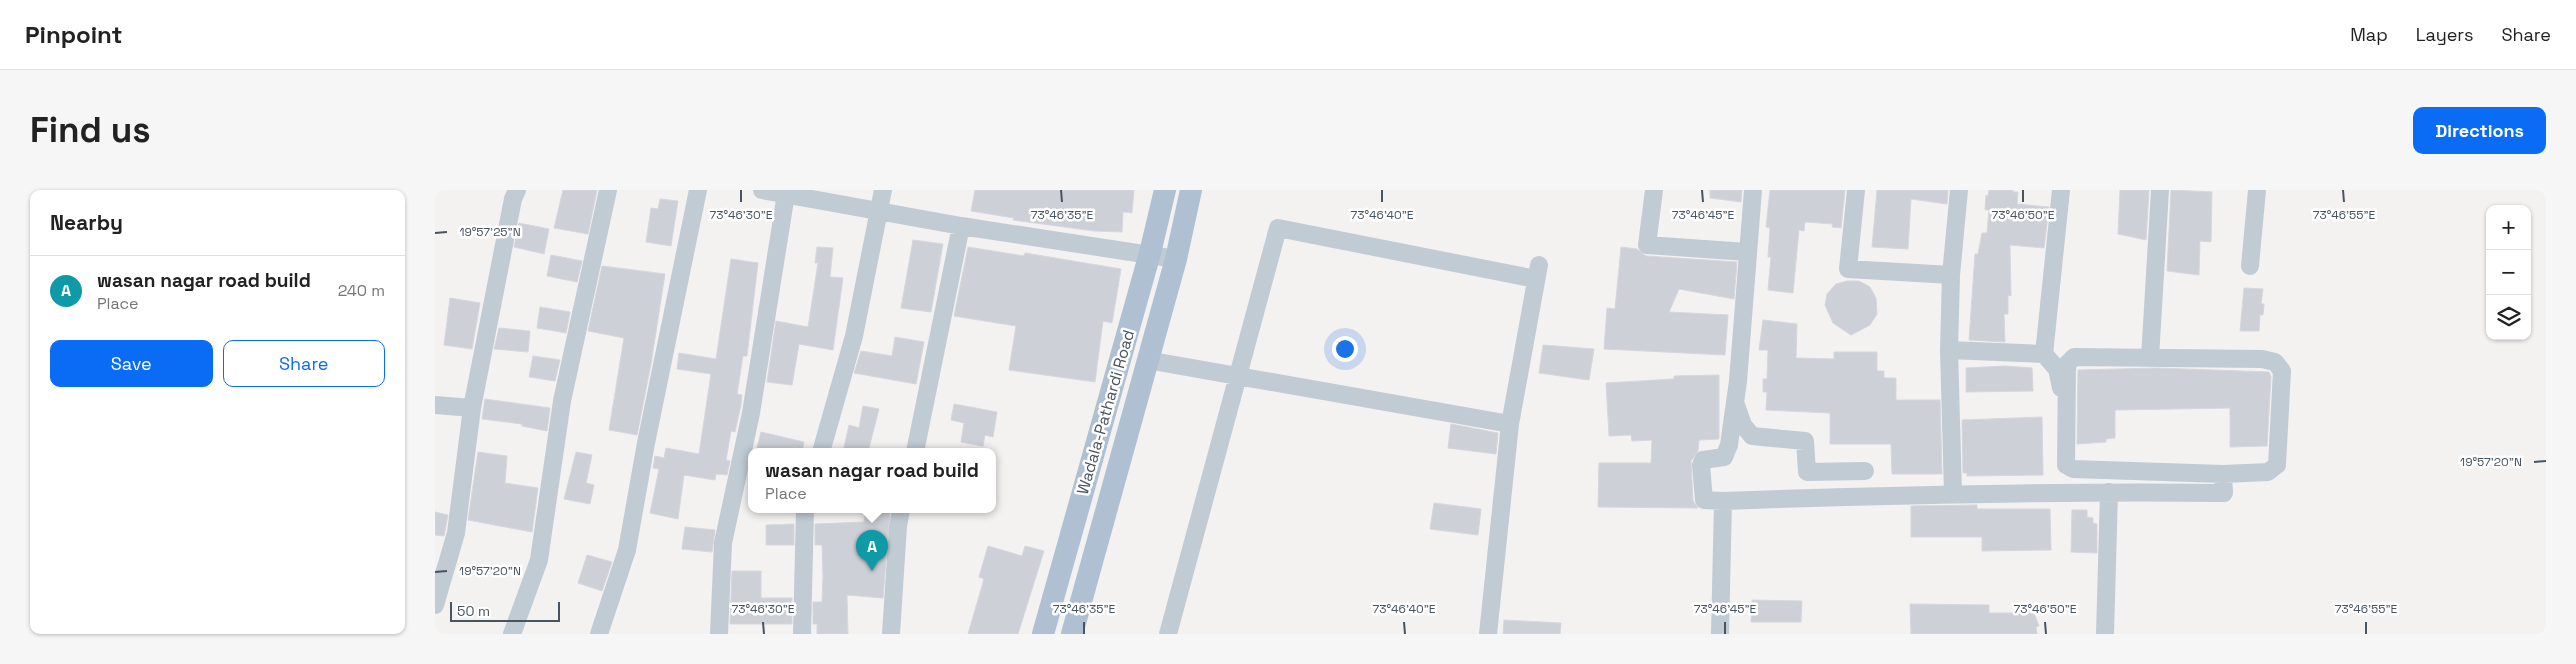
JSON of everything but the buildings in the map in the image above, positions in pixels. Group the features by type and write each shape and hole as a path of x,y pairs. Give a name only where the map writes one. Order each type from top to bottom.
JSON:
{"main road":[{"name":"Wadala-Pathardi Road","path":"1043,634 1150,253 1165,190"},
{"name":"Wadala-Pathardi Road","path":"1071,634 1176,259 1191,190"}],"street":[{"path":"435,605 456,533 472,408 513,199 517,190"},
{"path":"512,634 539,560 562,401 608,190"},
{"path":"599,634 627,550 646,443 698,190"},
{"path":"762,190 881,210 961,226 1150,253 1176,259"},
{"path":"822,448 854,336 881,210 883,190"},
{"path":"1654,190 1647,245 1747,252"},
{"path":"1753,190 1735,402 1724,457 1703,460 1701,465 1704,500 1723,501 1953,493 2224,493 2223,474"},
{"path":"1856,190 1848,269 1951,275"},
{"path":"1953,493 1949,350 1951,275 1959,190"},
{"path":"2043,354 2061,190"},
{"path":"2150,358 2160,190"},
{"path":"2250,266 2257,190"},
{"path":"719,634 723,543 751,413 786,194"},
{"path":"916,448 961,226"},
{"path":"1168,634 1236,376 1278,228 1538,272 1510,424 1488,634"},
{"path":"1949,350 2043,354 2057,369 2061,388 2058,429"},
{"path":"2080,357 2271,360 2282,371 2277,465 2267,472 2223,474 2073,469 2066,465 2067,369 2069,361 2080,357"},
{"path":"1147,360 1510,424"},
{"path":"1735,402 1743,425 1753,436 1805,441 1807,472 1865,471"},
{"path":"435,405 472,408"},
{"path":"2105,634 2109,492"},
{"path":"1720,634 1723,501"},
{"path":"802,634 805,513"},
{"path":"891,634 897,526 900,513"}],"place":[{"name":"wasan nagar road build","path":"872,571"}]}
